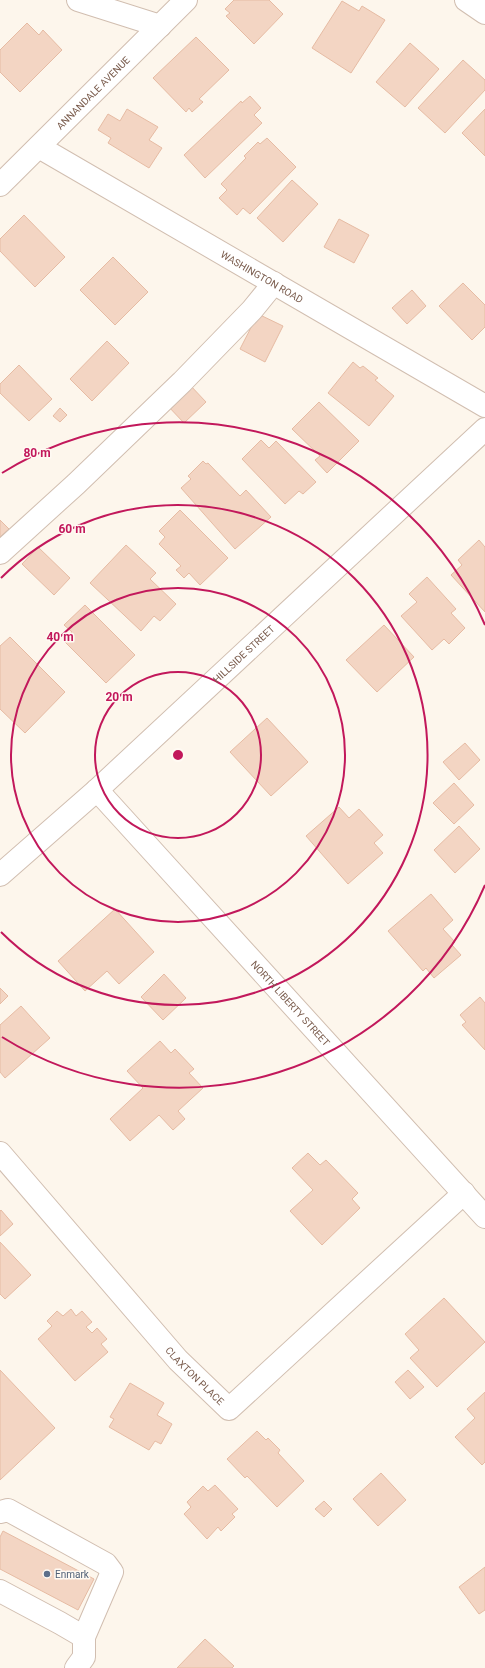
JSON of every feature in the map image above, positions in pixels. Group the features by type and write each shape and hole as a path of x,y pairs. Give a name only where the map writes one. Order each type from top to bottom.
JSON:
{"street":[{"path":"78,0 160,26"},
{"name":"ANNANDALE AVENUE","path":"0,185 186,0"},
{"path":"466,0 485,13"},
{"name":"WASHINGTON ROAD","path":"39,147 485,406"},
{"path":"0,553 76,484 182,382 252,310 274,283"},
{"name":"HILLSIDE STREET","path":"0,875 97,790 485,429"},
{"name":"NORTH LIBERTY STREET","path":"97,790 485,1217"},
{"name":"CLAXTON PLACE","path":"0,1153 178,1360 228,1409 464,1193"},
{"path":"0,1512 8,1510 106,1564 112,1572 84,1638 84,1657 76,1668"},
{"path":"0,1591 60,1623 84,1638"}],"building":[{"path":"234,0 269,0 283,14 254,44 226,16 230,13 225,9"},
{"path":"342,1 359,11 362,6 385,20 351,73 312,48"},
{"path":"27,23 39,35 43,30 62,50 20,92 0,72 0,50"},
{"path":"196,37 229,70 199,99 203,102 192,112 189,108 186,112 153,78"},
{"path":"410,43 439,69 405,107 376,82"},
{"path":"463,60 485,80 485,90 445,133 418,108"},
{"path":"250,96 261,108 254,115 262,123 205,178 184,155 241,101 242,103"},
{"path":"127,109 158,127 149,140 162,148 149,168 108,143 111,138 98,130 108,114 120,121"},
{"path":"485,109 485,156 462,133"},
{"path":"267,138 296,167 250,214 243,208 237,215 219,198 227,190 221,184 246,158 244,156 258,142 260,144"},
{"path":"292,180 318,204 283,242 257,218"},
{"path":"24,215 65,257 35,287 0,251 0,239"},
{"path":"339,219 369,235 354,263 324,247"},
{"path":"113,257 148,292 115,325 80,290"},
{"path":"463,283 485,305 485,327 472,340 439,306"},
{"path":"412,290 426,306 407,324 392,308"},
{"path":"258,314 283,326 265,362 240,349"},
{"path":"107,341 129,363 92,401 70,379"},
{"path":"353,362 360,368 363,366 378,378 375,380 394,396 369,426 328,393"},
{"path":"19,365 52,399 29,421 0,393 0,384"},
{"path":"189,384 206,402 184,423 167,405"},
{"path":"319,402 359,441 327,473 315,460 320,456 292,429"},
{"path":"60,408 67,415 60,422 53,416"},
{"path":"261,440 269,448 276,441 316,482 303,494 299,491 285,504 242,459"},
{"path":"203,461 206,464 208,463 240,496 246,490 271,517 235,549 181,488 191,479 188,476"},
{"path":"180,510 228,558 200,585 189,573 184,578 176,570 181,566 159,544 165,537 159,531"},
{"path":"0,520 9,529 0,537"},
{"path":"479,540 485,547 485,612 451,575 462,565 458,560"},
{"path":"126,545 156,573 150,579 176,604 160,621 154,616 141,631 90,583"},
{"path":"38,547 70,578 54,595 22,564"},
{"path":"427,577 456,609 451,613 465,628 449,644 444,639 432,650 401,616 417,602 409,594"},
{"path":"85,605 135,655 106,683 63,640 72,632 64,625"},
{"path":"384,625 414,657 377,692 346,660"},
{"path":"10,637 65,692 25,733 0,709 0,646"},
{"path":"267,718 308,762 271,796 230,752"},
{"path":"465,743 480,760 459,780 443,762"},
{"path":"454,783 474,805 454,824 433,803"},
{"path":"339,807 349,818 359,809 383,835 374,843 383,853 348,884 306,836"},
{"path":"459,826 480,849 455,873 434,850"},
{"path":"431,894 453,920 443,929 455,942 452,945 461,955 434,978 426,968 423,971 388,931"},
{"path":"115,909 154,952 119,984 107,971 85,991 58,961"},
{"path":"164,974 186,998 163,1020 141,997"},
{"path":"0,988 8,996 0,1004"},
{"path":"480,997 485,1003 485,1050 462,1025 466,1022 460,1015"},
{"path":"21,1006 50,1038 5,1078 0,1072 0,1025"},
{"path":"160,1041 171,1053 175,1049 194,1069 189,1073 203,1088 178,1111 185,1119 173,1130 159,1115 130,1141 110,1119 143,1088 127,1071"},
{"path":"308,1153 320,1165 326,1160 358,1193 352,1199 360,1208 322,1245 290,1211 313,1190 292,1168"},
{"path":"1,1210 13,1224 0,1236 0,1211"},
{"path":"0,1242 31,1275 5,1299 0,1294"},
{"path":"444,1298 485,1342 437,1387 410,1358 419,1350 405,1334"},
{"path":"71,1309 76,1316 82,1311 92,1322 86,1327 92,1333 97,1328 107,1339 101,1344 108,1352 75,1381 38,1339 52,1326 47,1321 57,1311 63,1316"},
{"path":"0,1370 55,1428 0,1480"},
{"path":"408,1370 424,1387 410,1399 395,1382"},
{"path":"130,1383 164,1403 157,1415 172,1424 161,1444 155,1441 149,1450 109,1427 114,1419 110,1417"},
{"path":"485,1392 485,1462 482,1465 455,1437 475,1418 467,1409"},
{"path":"257,1431 266,1440 268,1438 280,1450 278,1453 304,1481 277,1507 247,1476 245,1478 227,1459"},
{"path":"381,1473 406,1500 378,1526 353,1499"},
{"path":"215,1485 238,1509 232,1514 235,1517 221,1531 218,1527 207,1539 184,1514 191,1507 187,1502 203,1486 208,1491"},
{"path":"324,1501 332,1509 324,1517 315,1509"},
{"name":"Enmark","path":"3,1531 94,1579 78,1610 0,1569 0,1537"},
{"path":"485,1567 485,1610 479,1614 459,1587"},
{"path":"205,1639 234,1666 232,1668 177,1668"}],"place":[{"name":"Enmark","path":"47,1574"}]}
